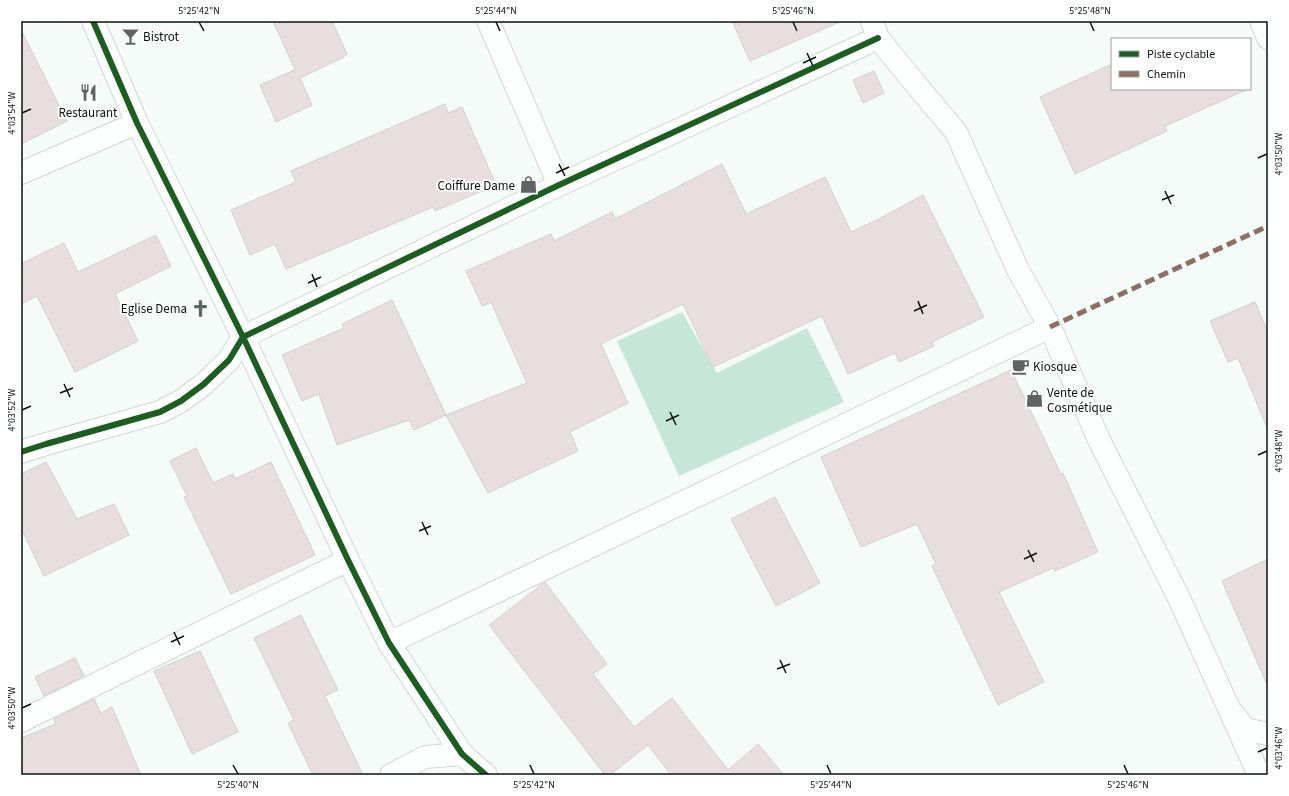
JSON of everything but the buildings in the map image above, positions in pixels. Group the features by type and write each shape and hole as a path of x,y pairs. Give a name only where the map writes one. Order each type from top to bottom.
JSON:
{"street":[{"path":"93,21 137,123 243,337 348,560 389,643 462,754 486,775"},
{"path":"488,21 559,185"},
{"path":"1261,21 1268,38"},
{"path":"21,452 160,412 182,401 204,384 229,360 243,337 559,185 875,29 918,87 956,132 1018,270 1050,327 1099,440 1178,596 1259,775"},
{"path":"21,173 137,123"},
{"path":"389,643 1050,327"},
{"path":"21,721 348,560"},
{"path":"1229,708 1245,729 1268,734"},
{"path":"391,775 426,757 462,754"}],"green space":[{"path":"682,312 717,373 807,328 844,402 679,476 617,341"}],"marked path":[{"path":"1050,327 1268,226"}],"cycle path":[{"path":"93,21 137,123 243,337 348,560 389,643 462,754 486,775"},
{"path":"21,452 160,412 181,401 204,384 229,360 243,337 559,185 878,38"}],"place":[{"name":"Bistrot","path":"130,36"},
{"name":"Restaurant","path":"88,93"},
{"name":"Coiffure Dame","path":"528,185"},
{"name":"Eglise Dema","path":"200,308"},
{"name":"Kiosque","path":"1020,366"},
{"name":"Vente de Cosmétique","path":"1034,399"}]}
